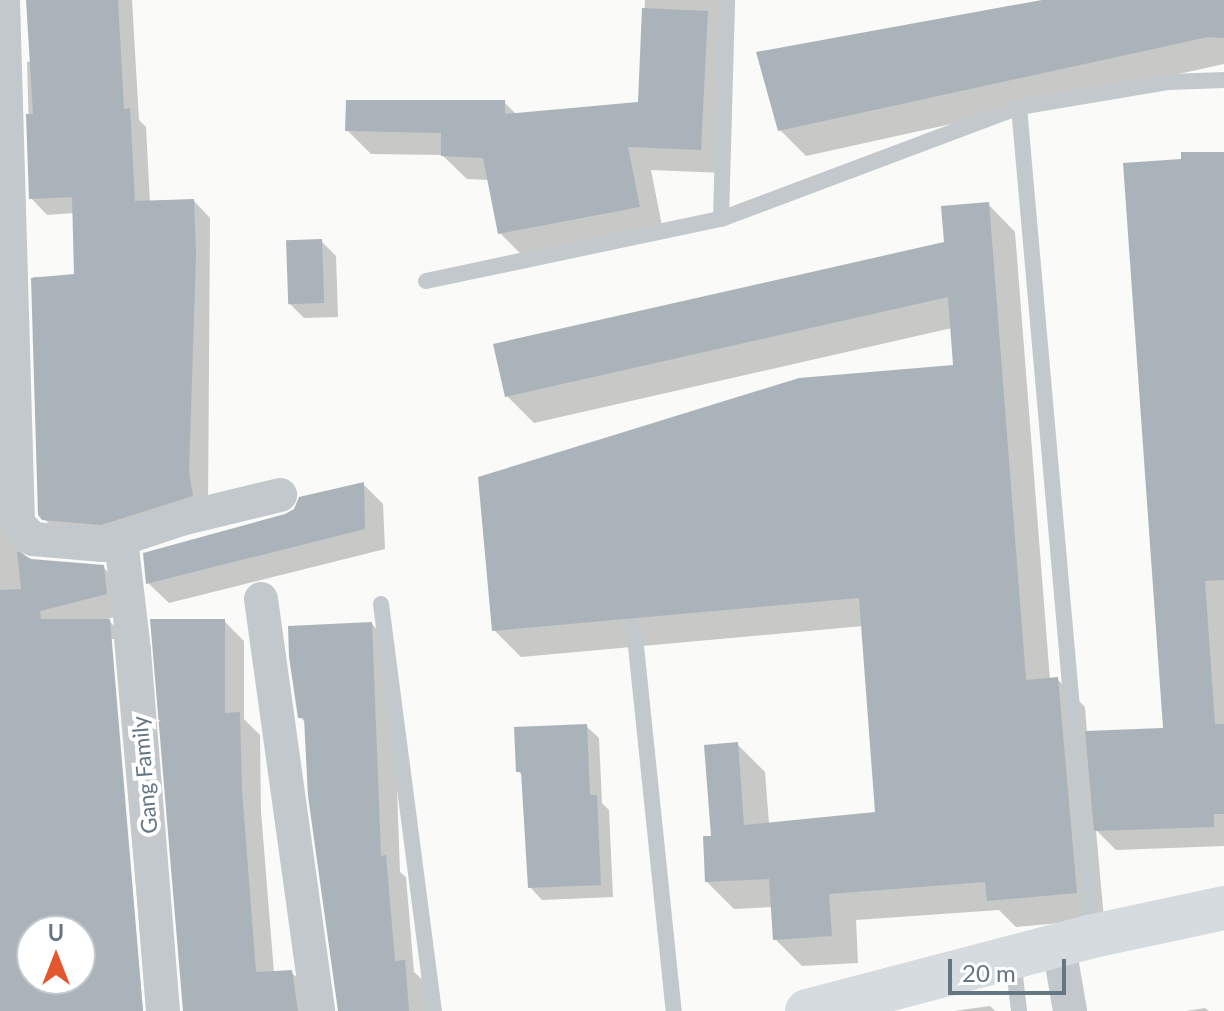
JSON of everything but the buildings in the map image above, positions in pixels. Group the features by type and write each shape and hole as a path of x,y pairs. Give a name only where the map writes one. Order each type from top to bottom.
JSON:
{"main road":[{"path":"807,1011 1076,941 1224,908"}],"street":[{"path":"3,0 18,524 33,539 103,545 181,519 280,495"},
{"name":"Gang Family","path":"121,540 134,651 163,1011"},
{"path":"261,599 318,1011"},
{"path":"1070,1011 1076,941"}],"lane":[{"path":"721,219 727,0"},
{"path":"426,281 721,219 1019,107 1169,82 1224,80"},
{"path":"1019,107 1076,941"},
{"path":"381,604 434,1011"},
{"path":"634,627 674,1011"},
{"path":"1012,957 1019,1011"}]}
